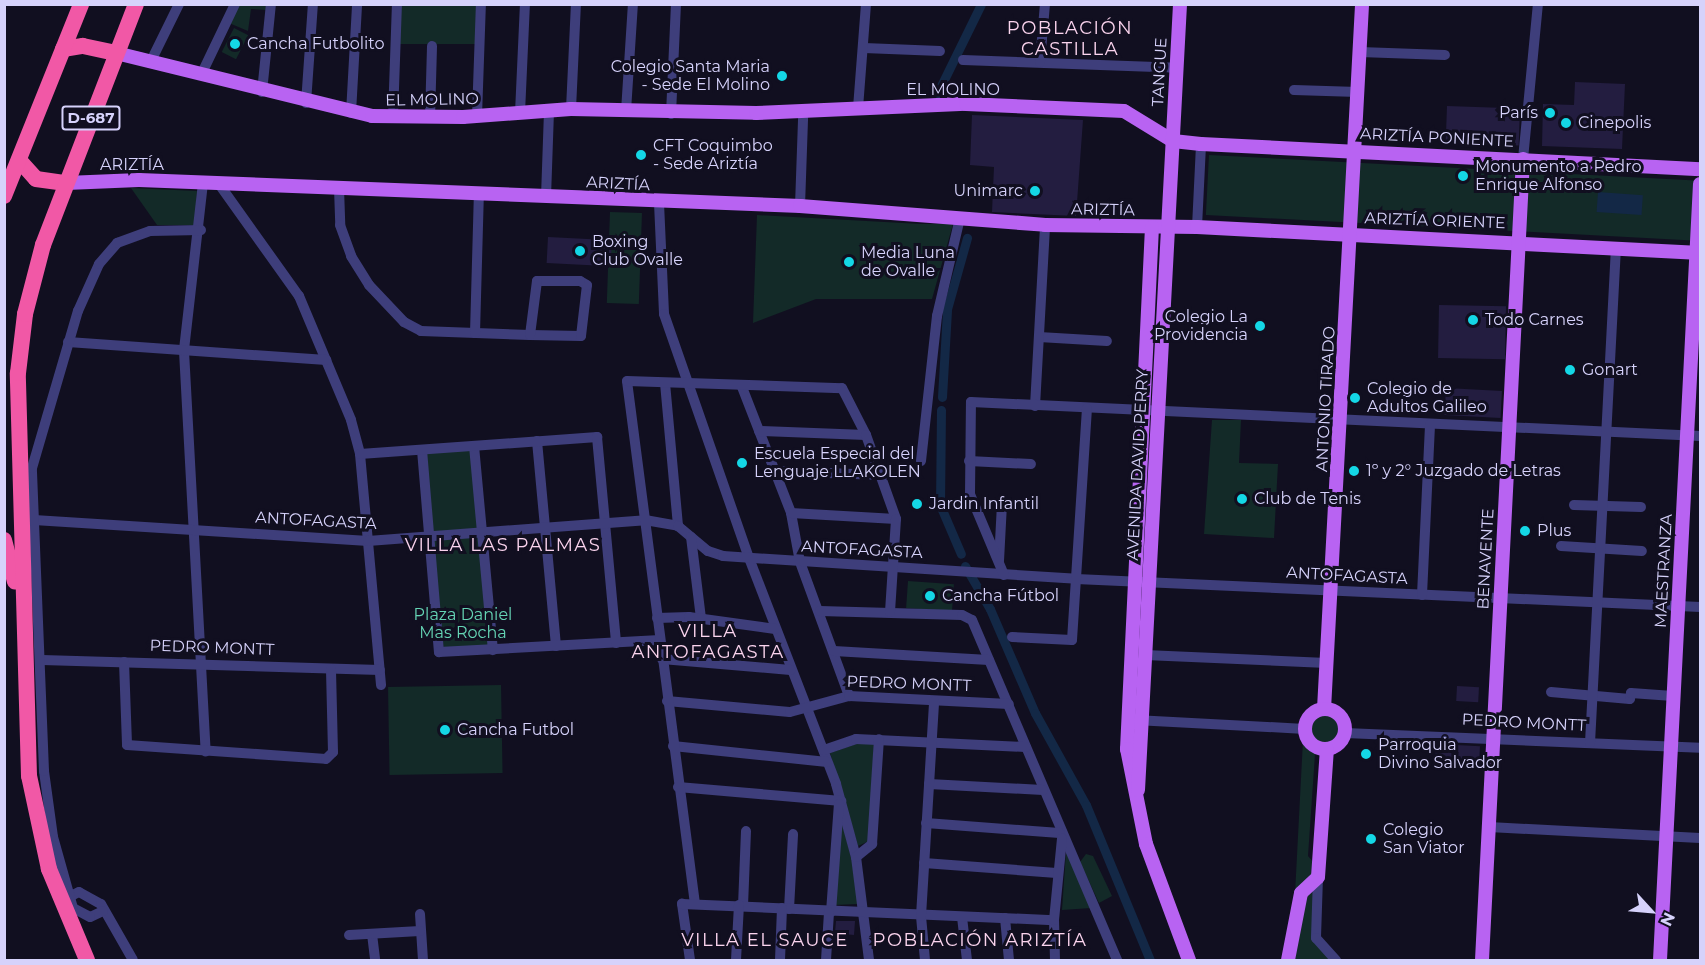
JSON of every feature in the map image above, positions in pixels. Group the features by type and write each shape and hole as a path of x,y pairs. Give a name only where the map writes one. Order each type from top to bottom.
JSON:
{"highway":[{"name":"D-687","path":"4,196 81,4"},
{"name":"D-687","path":"87,960 62,906 29,776 18,373 33,280 66,183 136,4"},
{"path":"63,49 83,46 116,53"},
{"path":"19,160 36,179 66,183"},
{"path":"4,384 18,373"},
{"name":"D-687","path":"4,540 24,639"}],"main road":[{"name":"TANGUE","path":"1173,141 1180,4"},
{"name":"ANTONIO TIRADO","path":"1324,709 1352,234 1362,4"},
{"name":"EL MOLINO","path":"116,53 150,63 202,73 262,93 351,113 393,117 430,118 572,110 671,114 756,113 966,104 1124,111 1173,141"},
{"name":"EL MOLINO","path":"756,113 803,118"},
{"name":"EL MOLINO","path":"1147,123 1174,121"},
{"name":"ARIZTÍA PONIENTE","path":"1173,141 1701,169"},
{"name":"AVENIDA DAVID PERRY","path":"1138,790 1129,771 1128,720 1133,580 1168,226 1173,141"},
{"name":"BENAVENTE","path":"1482,960 1523,159"},
{"name":"ARIZTÍA","path":"66,183 203,183 339,188 659,203 800,206 1045,225 1168,226"},
{"name":"MAESTRANZA","path":"1660,960 1678,606 1694,435 1701,184"},
{"name":"ARIZTÍA ORIENTE","path":"1168,226 1519,241 1699,253"},
{"name":"AVENIDA DAVID PERRY","path":"1152,227 1148,581 1144,721 1138,790 1146,844 1189,960"},
{"path":"1324,709 1340,716 1345,733 1339,744 1327,749 1314,746 1305,729 1311,716 1324,709"},
{"path":"1288,960 1301,893 1318,877 1327,749"}],"street":[{"path":"150,63 179,4"},
{"path":"202,73 235,4"},
{"path":"262,93 271,4"},
{"path":"306,103 313,4"},
{"path":"351,113 357,4"},
{"path":"393,117 397,4"},
{"path":"477,116 482,4"},
{"path":"520,113 525,4"},
{"path":"572,110 576,4"},
{"path":"626,111 633,4"},
{"path":"671,114 676,4"},
{"path":"858,108 866,4"},
{"path":"1040,62 1045,4"},
{"path":"1523,159 1538,4"},
{"path":"430,118 432,46"},
{"path":"864,48 940,51"},
{"path":"1360,52 1445,55"},
{"path":"963,60 1177,68"},
{"path":"1294,90 1358,92"},
{"path":"546,197 549,111"},
{"path":"800,206 803,118"},
{"path":"1197,227 1201,144"},
{"path":"203,183 201,230 184,351 206,751"},
{"path":"219,184 299,296 327,360 360,454 381,686"},
{"path":"339,188 340,225 351,256 390,307 421,331 530,335 581,336 586,285 580,281 537,281 530,335"},
{"path":"475,333 479,194"},
{"path":"659,203 664,314 692,384 749,558 828,762 856,857 869,960"},
{"path":"921,461 937,316 960,218"},
{"path":"1035,406 1045,225"},
{"path":"103,911 90,917 74,908 46,838 42,660 32,468 68,342 99,264 117,243 150,231 201,230"},
{"path":"1590,743 1616,248"},
{"path":"1039,337 1107,341"},
{"path":"68,342 327,360"},
{"path":"695,904 672,746 627,381 742,387 842,388 866,435 896,519 895,564 890,612"},
{"path":"665,383 678,526"},
{"path":"742,387 791,513 800,562 820,611 849,696"},
{"path":"1004,575 970,494 971,402 1694,435"},
{"path":"1012,637 1072,640 1087,408"},
{"path":"1422,595 1430,424"},
{"path":"759,431 866,435"},
{"path":"360,454 597,437 608,524 616,643"},
{"path":"537,441 556,646"},
{"path":"474,446 493,650"},
{"path":"422,450 439,652 660,640"},
{"path":"969,461 1031,464"},
{"path":"775,471 880,476"},
{"path":"999,563 1002,504"},
{"path":"1574,504 1641,507"},
{"path":"791,513 896,519"},
{"name":"ANTOFAGASTA","path":"34,520 368,541 645,520 678,526 708,551 749,558 800,562 895,564 984,574 1076,579 1701,607"},
{"path":"691,537 701,619"},
{"path":"1562,546 1642,551"},
{"path":"820,611 962,615 972,620 1009,704 1060,835 1095,900 1117,960"},
{"path":"657,618 701,619 776,629"},
{"path":"834,651 989,660"},
{"path":"1146,655 1327,663"},
{"path":"662,659 791,670"},
{"name":"PEDRO MONTT","path":"42,660 380,670"},
{"path":"124,662 127,745 331,757 331,669"},
{"path":"1551,692 1630,699 1631,693 1673,696"},
{"name":"PEDRO MONTT","path":"667,701 790,712 849,696 1009,704"},
{"path":"925,960 921,916 934,701"},
{"path":"1128,720 1305,729"},
{"name":"PEDRO MONTT","path":"1345,733 1701,748"},
{"path":"824,750 856,739 1026,747"},
{"path":"856,857 872,844 879,739"},
{"path":"672,746 828,762"},
{"path":"929,784 1043,790"},
{"path":"678,787 840,802"},
{"path":"826,960 840,802"},
{"path":"926,823 1060,835"},
{"path":"1489,827 1701,838"},
{"path":"736,960 746,831"},
{"path":"780,960 793,834"},
{"path":"1055,960 1054,920 1060,835"},
{"path":"924,863 1057,873"},
{"path":"1318,877 1316,938 1336,960"},
{"path":"71,896 90,895 103,911 133,960"},
{"path":"690,960 682,904 1054,920"},
{"path":"420,914 423,960"},
{"path":"962,917 967,960"},
{"path":"1005,918 1009,960"},
{"path":"349,935 420,931"},
{"path":"372,934 375,960"}],"green space":[{"path":"238,5 267,5 266,10 251,9 248,31 229,23"},
{"path":"400,5 478,5 478,44 400,44"},
{"name":"Cancha Futbolito","path":"234,28 248,35 236,59 222,52"},
{"path":"1209,155 1700,181 1697,241 1206,215"},
{"path":"131,188 197,191 195,225 157,225"},
{"path":"610,212 642,213 639,304 607,303"},
{"name":"Media Luna de Ovalle","path":"757,215 953,224 932,299 816,299 753,323"},
{"name":"Club de Tenis","path":"1212,420 1241,420 1239,463 1278,464 1274,538 1204,534"},
{"path":"471,449 480,532 434,536 425,454"},
{"name":"Plaza Daniel Mas Rocha","path":"480,536 492,648 444,653 432,541"},
{"name":"Cancha Fútbol","path":"908,581 954,584 952,611 906,608"},
{"name":"Cancha Futbol","path":"501,685 503,773 390,775 388,687"},
{"path":"1325,714 1336,718 1340,729 1336,740 1325,744 1314,740 1310,729 1314,718"},
{"path":"1303,740 1315,754 1308,856 1314,863 1312,876 1295,894"},
{"path":"874,743 869,841 858,846 830,753 856,744"},
{"path":"841,818 852,861 858,904 834,905"},
{"path":"1066,852 1091,908 1062,910"},
{"path":"1086,854 1093,856 1112,896 1099,903 1080,862"},
{"path":"1315,886 1313,938 1332,960 1295,960 1303,897"}],"water":[{"path":"1598,192 1643,195 1641,215 1597,212"}],"building":[{"path":"1575,82 1625,84 1622,149 1542,146 1543,104 1574,105"},
{"path":"1447,106 1520,109 1519,146 1446,143"},
{"name":"Unimarc","path":"972,115 1083,120 1076,216 992,212 994,167 970,165"},
{"name":"Boxing Club Ovalle","path":"548,237 612,240 611,266 547,263"},
{"name":"Todo Carnes","path":"1439,305 1506,306 1505,359 1438,358"},
{"path":"1446,388 1502,391 1501,418 1445,415"},
{"path":"1457,686 1479,687 1478,702 1456,701"},
{"path":"1436,744 1480,746 1479,763 1435,761"},
{"path":"836,921 855,921 854,935 835,933"}],"waterway":[{"path":"936,96 981,4"},
{"path":"942,397 947,309 967,238"},
{"path":"941,410 940,505 961,554"},
{"path":"965,566 990,609 1035,713 1086,805 1150,960"}],"place":[{"name":"Cancha Futbolito","path":"235,44"},
{"name":"Colegio Santa Maria - Sede El Molino","path":"782,76"},
{"name":"París","path":"1550,113"},
{"name":"Cinepolis","path":"1566,123"},
{"name":"CFT Coquimbo - Sede Ariztía","path":"641,155"},
{"name":"Monumento a Pedro Enrique Alfonso","path":"1463,176"},
{"name":"Unimarc","path":"1035,191"},
{"name":"Boxing Club Ovalle","path":"580,251"},
{"name":"Media Luna de Ovalle","path":"849,262"},
{"name":"Todo Carnes","path":"1473,320"},
{"name":"Colegio La Providencia","path":"1260,326"},
{"name":"Gonart","path":"1570,370"},
{"name":"Colegio de Adultos Galileo","path":"1355,398"},
{"name":"Escuela Especial del Lenguaje LLAKOLEN","path":"742,463"},
{"name":"1º y 2° Juzgado de Letras","path":"1354,471"},
{"name":"Club de Tenis","path":"1242,499"},
{"name":"Jardin Infantil","path":"917,504"},
{"name":"Plus","path":"1525,531"},
{"name":"Cancha Fútbol","path":"930,596"},
{"name":"Cancha Futbol","path":"445,730"},
{"name":"Parroquia Divino Salvador","path":"1366,754"},
{"name":"Colegio San Viator","path":"1371,839"}],"district":[{"name":"POBLACIÓN CASTILLA","path":"1070,39"},
{"name":"VILLA LAS PALMAS","path":"503,545"},
{"name":"VILLA ANTOFAGASTA","path":"708,642"},
{"name":"VILLA EL SAUCE","path":"765,940"},
{"name":"POBLACIÓN ARIZTÍA","path":"980,940"}]}
